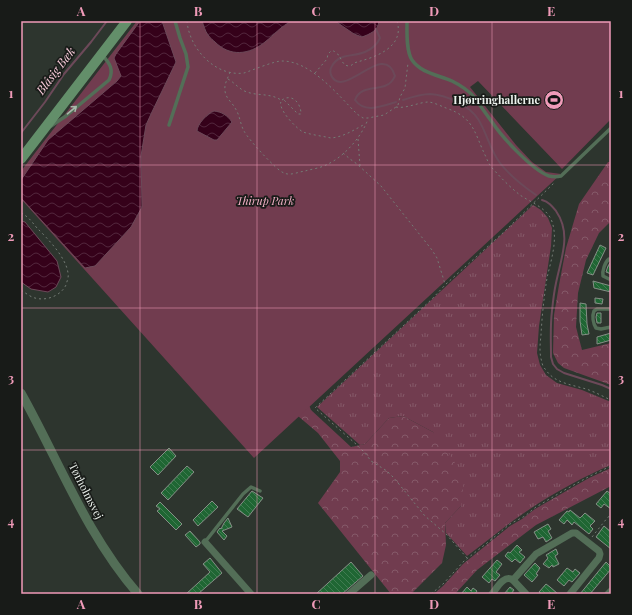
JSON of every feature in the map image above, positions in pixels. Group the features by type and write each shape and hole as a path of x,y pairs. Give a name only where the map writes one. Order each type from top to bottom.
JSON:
{"main road":[{"path":"21,159 127,21"}],"street":[{"name":"Tørholmsvej","path":"21,393 96,537 116,568 138,594"},
{"path":"513,580 536,554 572,533 576,533 599,551 600,556 570,594"},
{"path":"205,542 251,594"},
{"path":"349,594 371,575"},
{"path":"492,594 505,579 510,578 526,594"}],"lane":[{"path":"169,126 188,67 186,54 175,21"},
{"path":"407,21 409,54 412,60 422,70 452,81 468,91 513,147 540,171 550,176 562,176 611,128"},
{"path":"41,134 66,116 109,80 112,68 108,61 101,55"},
{"path":"611,260 609,259 607,261 602,273 611,280"},
{"path":"611,309 597,309 593,314 594,325 596,328 601,329 611,327"},
{"path":"205,542 243,494 251,487 260,490"}],"path":[{"path":"187,21 187,28 193,43 199,53 212,64 230,72 239,74 281,61 295,64 314,73 363,118 384,115 398,105 406,85 409,54"},
{"path":"314,73 331,51 334,51 339,55 346,66 349,66 353,63 368,59 388,50 395,42 398,33 397,21"},
{"path":"230,72 225,86 226,94 236,110 244,131 247,137 280,172 292,174 327,165 344,153 358,138 368,118"},
{"path":"228,79 246,92 282,99 298,114 301,114 300,107 293,99 288,97 282,99"},
{"path":"282,99 281,106 287,116 299,129 308,133 335,138 347,134 366,124"},
{"path":"396,107 400,108 429,102 459,114 472,126 491,167 500,178 519,194 542,209 551,219 555,244 547,280 542,319 540,352 542,363 547,372 557,380 611,400"},
{"path":"358,138 360,167"},
{"path":"344,153 381,186 432,250 437,258 446,284"},
{"path":"467,558 446,534 425,516 394,478 371,461 357,444 315,408 562,176"},
{"path":"21,213 28,217 49,240 65,261 68,279 64,289 57,296 46,299 33,297 21,290"},
{"path":"431,594 443,584 467,558 483,547 510,524 581,481 611,466"},
{"path":"588,542 608,517 611,516"}],"green space":[{"name":"Thirup Park","path":"137,21 611,21 611,119 562,169 478,81 470,87 516,145 532,162 546,172 561,174 254,458 21,199 21,171"},
{"path":"608,162 611,162 611,221 599,233 586,260 578,293 576,327 582,350 611,343 611,385 564,368 558,363 553,353 554,315 566,248 579,204"},
{"path":"533,205 541,210 548,218 552,228 551,246 539,326 537,353 540,365 546,375 557,383 582,390 611,402 611,465 573,483 537,505 514,520 467,556 446,533 445,523 461,506 433,432 403,416 389,418 365,444 360,445 317,407"},
{"path":"309,405 311,410 351,447 365,444 389,418 403,416 433,432 454,461 464,479 461,506 445,523 446,545 442,563 411,594 391,594 318,503 340,472 340,461 318,433 298,416"},
{"path":"611,468 611,486 536,525 477,570 455,594 434,594 463,564 510,526 561,494 589,478"}],"water":[{"path":"140,21 162,21 176,62 146,125 141,156 142,207 131,227 95,266 85,268 21,198 21,180 48,140 121,76 114,58"},
{"path":"202,21 292,21 253,50 246,52 233,52 221,47 210,37 205,30"},
{"path":"335,21 379,21 375,30 362,37 354,34"},
{"path":"214,111 224,114 232,122 217,140 214,140 197,131 197,128 203,119"},
{"path":"21,221 25,222 57,261 61,277 56,287 48,292 31,289 21,282"}],"building":[{"path":"600,245 606,248 593,275 587,273"},
{"path":"611,263 611,274 606,272"},
{"path":"593,281 611,286 611,292 594,288"},
{"path":"595,298 603,299 602,304 595,303"},
{"path":"580,303 586,304 589,334 582,335"},
{"path":"597,313 601,313 601,323 597,323"},
{"path":"611,333 611,340 597,344 597,337"},
{"path":"169,448 176,456 158,475 150,467"},
{"path":"187,466 194,472 168,500 161,493"},
{"path":"252,491 263,498 248,517 237,509"},
{"path":"607,491 611,494 611,509 604,504 601,508 596,504"},
{"path":"212,501 218,507 198,526 193,520"},
{"path":"160,502 182,524 176,530 157,511 160,509 156,506"},
{"path":"570,510 580,518 585,513 595,521 590,526 593,529 589,534 574,522 572,525 567,520 564,524 559,520 567,511 569,512"},
{"path":"228,518 232,527 222,531 227,536 224,540 217,532 220,528 221,529"},
{"path":"548,524 551,529 548,531 552,538 546,542 543,537 538,539 534,532"},
{"path":"604,526 611,532 611,549 596,537"},
{"path":"190,531 200,542 200,544 196,547 185,535"},
{"path":"517,545 522,550 519,552 525,557 520,563 515,559 512,562 505,556"},
{"path":"556,549 558,554 555,556 559,564 553,567 552,565 549,568 543,564 548,558 546,555"},
{"path":"210,558 222,573 198,594 186,594 210,572 203,564"},
{"path":"497,560 502,564 496,572 500,575 495,581 492,579 489,583 482,577"},
{"path":"351,562 363,576 342,594 316,594"},
{"path":"606,562 611,569 590,594 580,594"},
{"path":"535,563 540,568 536,574 538,575 532,582 524,575"},
{"path":"567,568 573,572 575,569 580,573 572,582 569,580 564,586 557,580"},
{"path":"546,584 558,594 542,594 539,592"},
{"path":"467,587 471,591 473,588 477,591 475,594 461,594"},
{"path":"510,587 514,590 511,594 504,594"}],"waterway":[{"name":"Blåsig Bæk","path":"21,133 64,74 107,21"},
{"path":"376,29 380,38 377,43 370,50 338,59 331,67 331,75 337,81 345,81 373,67 382,64 390,66 395,76 391,82 383,87 362,91 355,100 364,107 369,108 380,107 396,102"},
{"path":"403,100 430,94 443,96 469,109 481,124 500,163 508,172 536,195"},
{"path":"542,200 552,206 556,211 561,220 564,237 564,246 551,317 551,357 553,364 557,369 564,373 611,389"}],"place":[{"name":"Hjørringhallerne","path":"554,100"}]}
